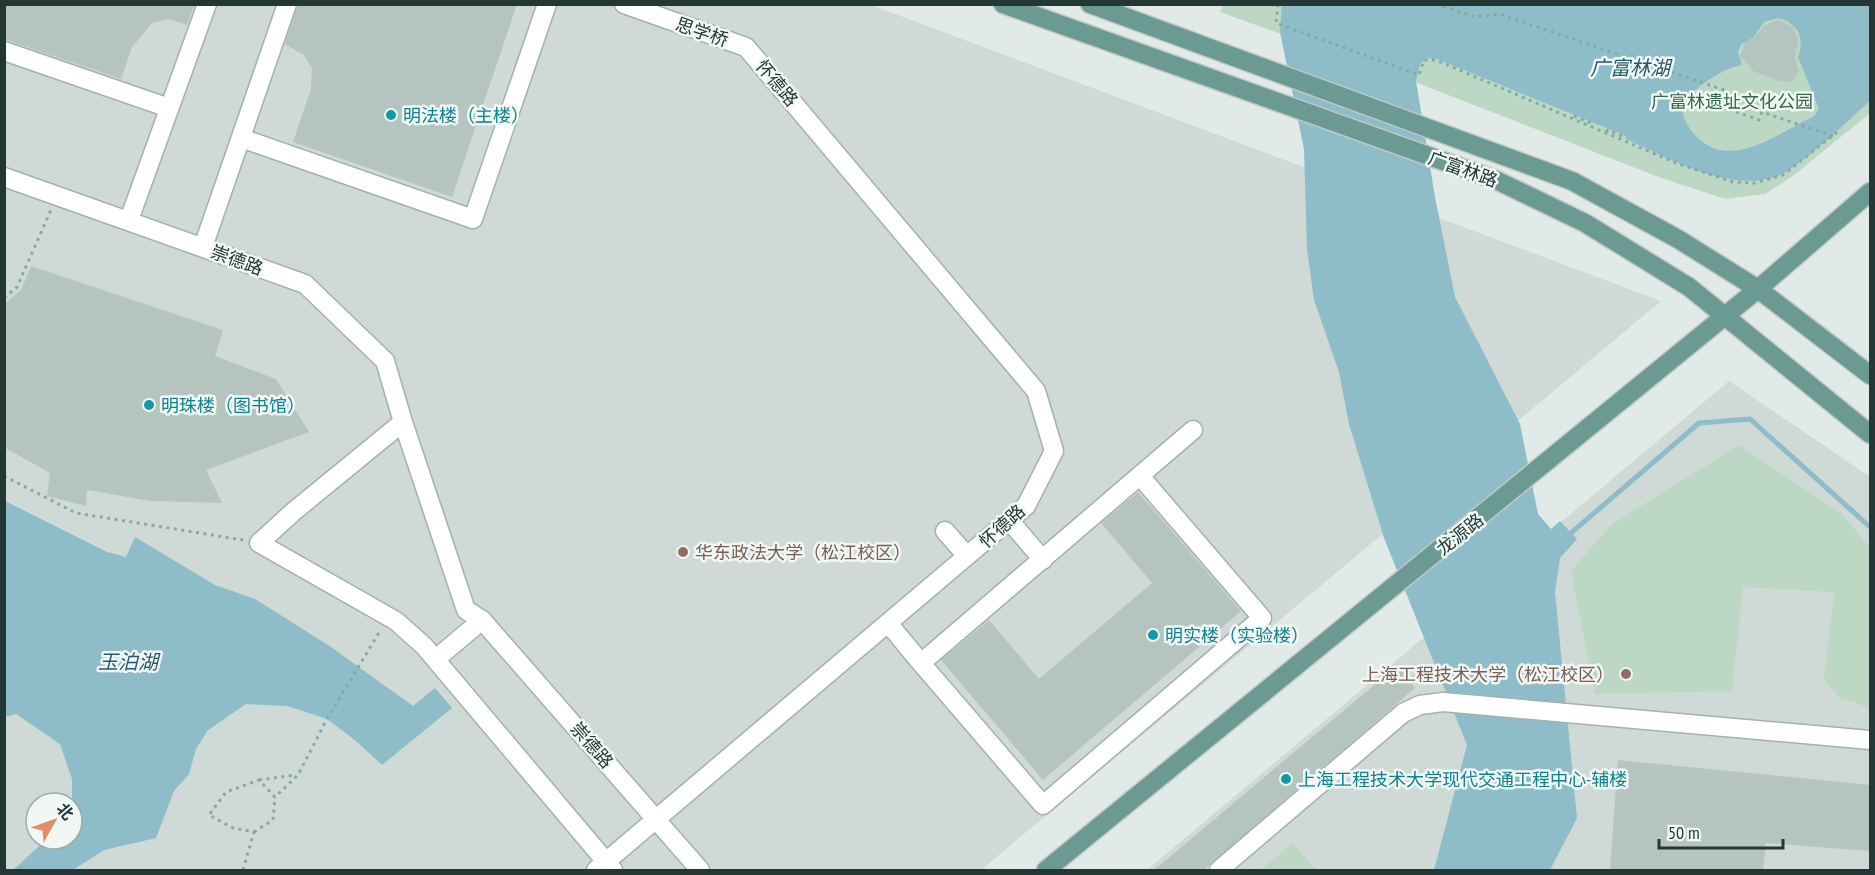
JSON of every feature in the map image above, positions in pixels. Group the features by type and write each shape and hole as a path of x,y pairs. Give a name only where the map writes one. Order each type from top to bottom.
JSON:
{"main road":[{"name":"广富林路","path":"1003,4 1337,125 1497,180 1585,223 1689,287 1870,434"},
{"name":"广富林路","path":"1090,4 1572,181 1678,239 1758,289 1870,375"},
{"name":"龙源路","path":"1046,870 1758,289 1870,192"}],"street":[{"path":"129,220 207,4"},
{"path":"203,247 287,4"},
{"path":"241,138 473,219 547,4"},
{"name":"思学桥","path":"624,4 746,47"},
{"name":"怀德路","path":"605,868 656,818 1026,506 1054,451 1036,391 746,47"},
{"path":"4,51 169,108"},
{"name":"崇德路","path":"4,177 305,284 385,361 466,610 482,620 700,870"},
{"path":"403,422 293,512 260,543 388,617 437,658 605,868"},
{"path":"921,663 1193,430"},
{"path":"888,623 1043,805 1262,618 1140,476"},
{"path":"1009,520 1043,560"},
{"path":"945,531 967,556"},
{"path":"437,658 482,620"},
{"path":"1219,870 1403,712 1420,705 1443,702 1574,712 1870,740"}],"path":[{"path":"1278,4 1276,22 1419,75 1424,60 1436,60 1702,173 1748,183 1776,178 1788,172 1841,129"},
{"path":"1436,4 1475,17 1499,14 1727,91 1722,107 1759,120 1762,112 1833,136"},
{"path":"1574,116 1591,123 1593,127"},
{"path":"1605,133 1608,130 1626,138"},
{"path":"4,298 17,287 58,195"},
{"path":"4,476 76,513 260,543"},
{"path":"243,870 254,832 273,820 275,797 298,775 327,719 388,617"},
{"path":"254,832 233,828 209,815 226,792 259,780 298,775"},
{"path":"259,780 275,797"}],"shaded area":[{"name":"华东政法大学（松江校区）","path":"5,5 871,5 1661,301 981,870 5,870"},
{"name":"上海工程技术大学（松江校区）","path":"1729,381 1870,477 1870,870 1147,870"}],"green space":[{"name":"广富林湖","path":"1223,4 1870,5 1870,113 1793,176 1765,194 1725,199 1661,178 1420,84 1220,12"},
{"path":"1739,445 1842,514 1870,548 1870,708 1838,697 1824,680 1834,592 1743,587 1732,691 1595,694 1571,571 1612,524"},
{"path":"1293,843 1316,870 1261,870"}],"water":[{"path":"1282,4 1870,5 1870,101 1796,165 1786,172 1767,179 1747,181 1705,173 1626,139 1626,136 1437,59 1426,58 1420,64 1416,81 1435,197 1455,297 1520,424 1538,514 1551,529 1560,521 1577,539 1560,558 1555,592 1577,818 1550,870 1434,870 1467,745 1384,538 1349,424 1339,372 1314,300 1307,249 1304,149 1280,32","holes":["1778,18 1791,23 1798,32 1801,44 1798,57 1819,109 1814,116 1754,146 1738,150 1723,150 1708,146 1695,135 1688,125 1682,105 1693,92 1709,80 1726,70 1742,65 1738,52 1741,44 1753,38 1764,22"]},
{"name":"玉泊湖","path":"5,501 107,552 126,557 135,537 215,585 255,599 331,647 413,706 435,688 452,708 382,765 327,719 287,706 246,704 208,730 196,749 189,774 174,791 156,838 104,850 73,870 13,870 34,851 84,851 84,791 72,791 72,779 60,744 16,714 5,717"}],"building":[{"path":"4,4 195,4 187,25 169,19 152,23 132,47 121,79 4,39"},
{"name":"明法楼（主楼）","path":"298,4 517,4 452,197 293,142 311,89 312,68 304,55 285,44"},
{"path":"1778,20 1793,27 1798,40 1795,58 1799,71 1794,80 1788,82 1751,70 1752,68 1740,56 1745,42 1753,39 1765,25"},
{"name":"明珠楼（图书馆）","path":"31,266 223,330 215,356 276,379 309,432 206,470 222,503 151,501 87,490 86,506 47,496 50,473 4,447 4,304 21,290"},
{"name":"明实楼（实验楼）","path":"1138,492 1241,611 1043,780 941,660 989,620 1039,679 1152,583 1101,523"},
{"name":"上海工程技术大学现代交通工程中心-辅楼","path":"1398,665 1415,688 1204,870 1154,870"},
{"path":"1618,760 1870,785 1870,851 1766,843 1763,870 1610,870"}],"waterway":[{"path":"1571,533 1699,423 1750,419 1870,527"}],"place":[{"name":"明法楼（主楼）","path":"391,115"},
{"name":"明珠楼（图书馆）","path":"149,405"},
{"name":"华东政法大学（松江校区）","path":"683,552"},
{"name":"明实楼（实验楼）","path":"1153,635"},
{"name":"上海工程技术大学（松江校区）","path":"1626,674"},
{"name":"上海工程技术大学现代交通工程中心-辅楼","path":"1286,779"}],"park label":[{"name":"广富林遗址文化公园","path":"1732,101"}]}
